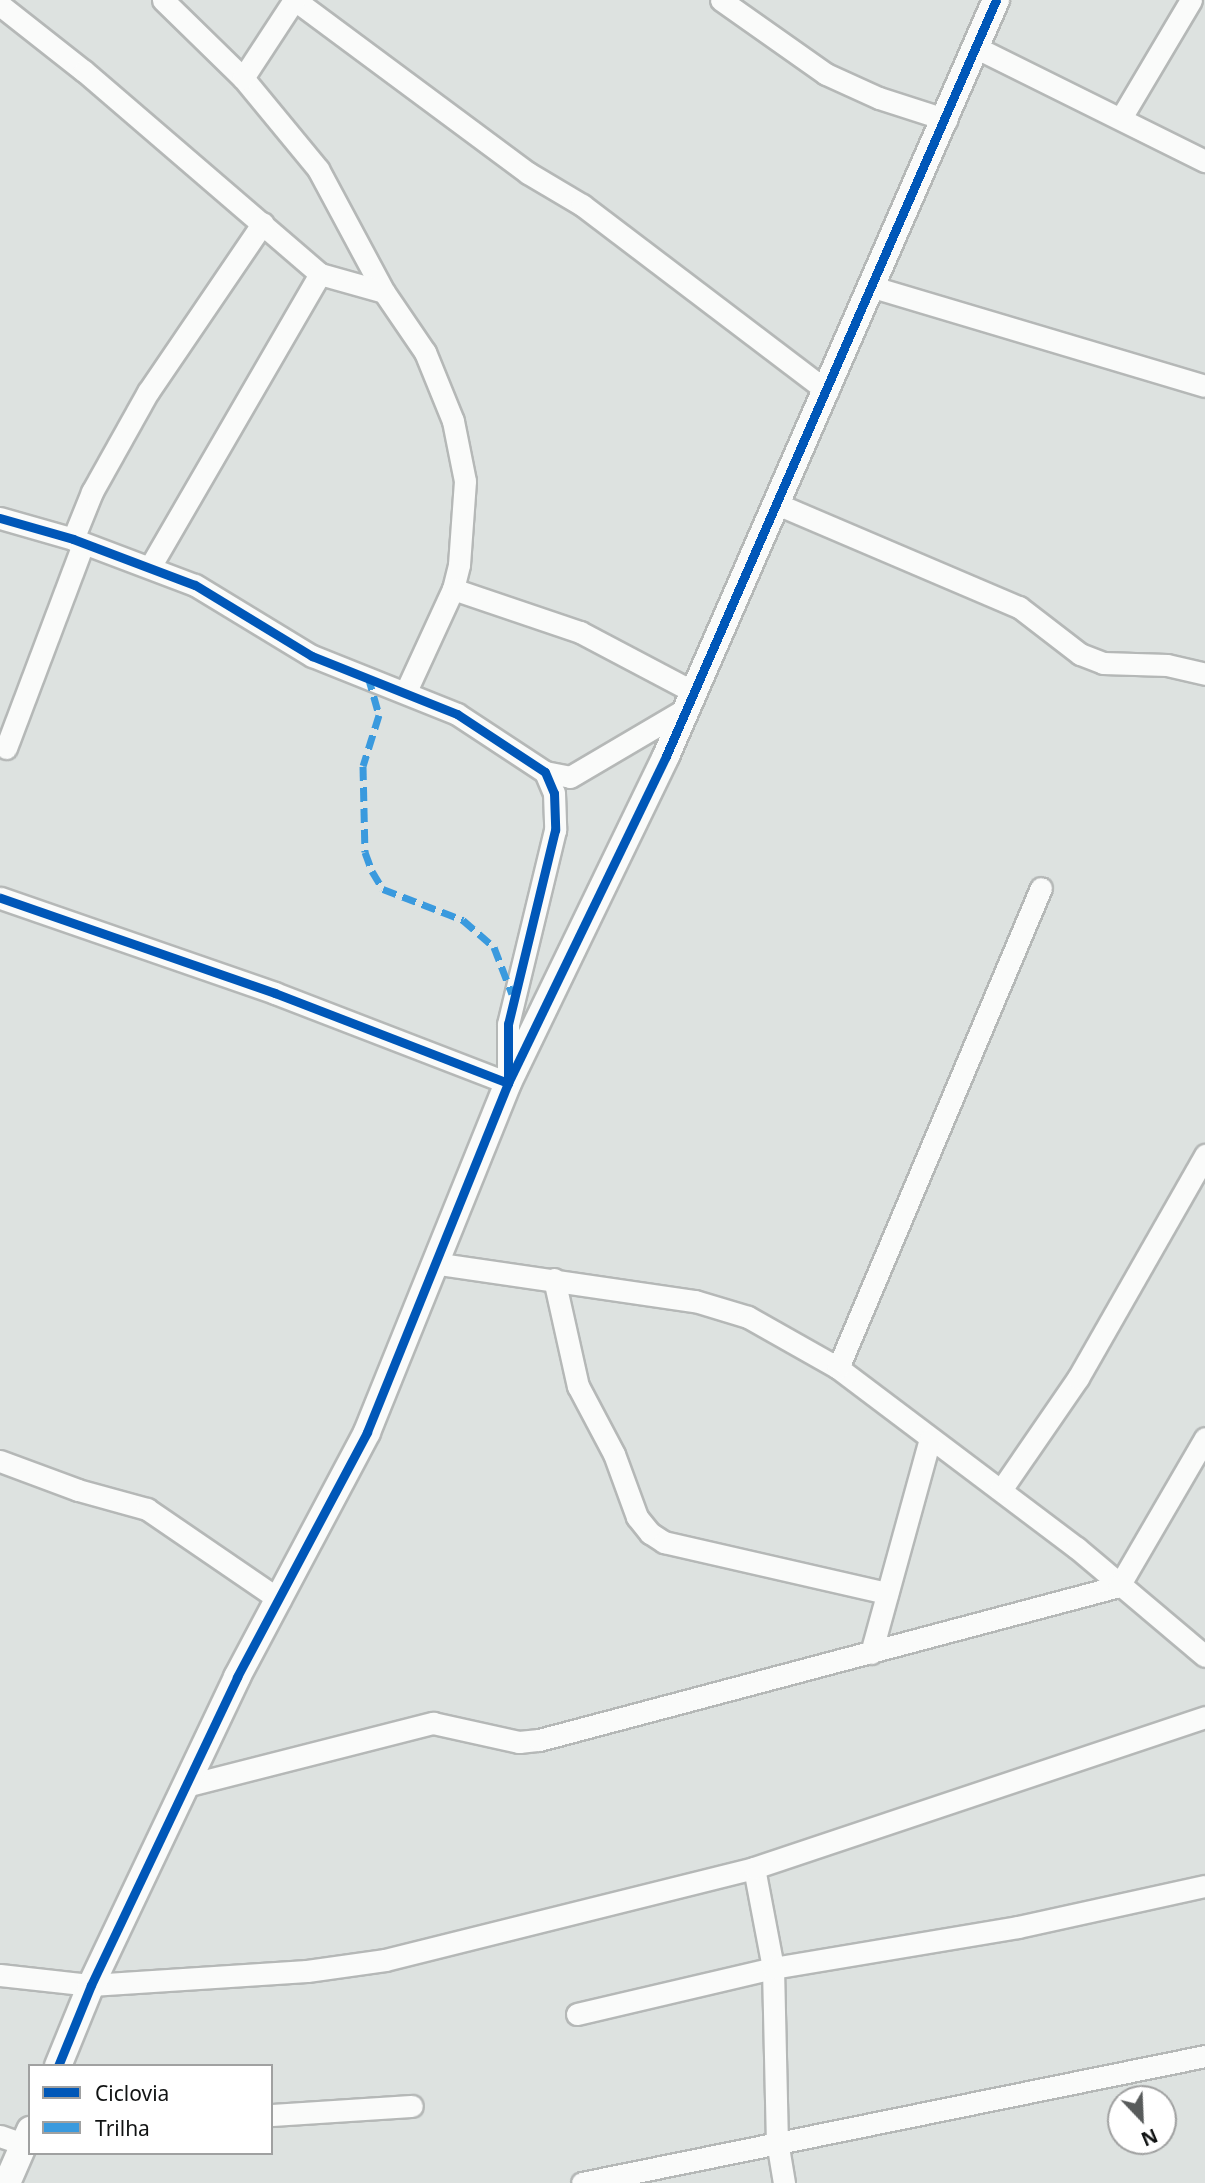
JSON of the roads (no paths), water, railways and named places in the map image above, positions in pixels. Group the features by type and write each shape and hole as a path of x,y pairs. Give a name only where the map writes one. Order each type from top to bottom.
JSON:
{"street":[{"path":"163,0 243,78 289,129 330,186 384,292 425,352 464,456 466,517 453,589 405,691"},
{"path":"243,78 294,0 528,173 582,205 827,391"},
{"path":"721,0 827,74 878,98 947,120"},
{"path":"59,2064 90,1986 189,1785 237,1677 280,1600 366,1432 508,1083 691,700 947,120 996,0"},
{"path":"1121,118 1191,0"},
{"path":"0,5 263,223 320,274 384,292"},
{"path":"975,47 1205,161"},
{"path":"6,748 78,541 92,492 148,392 263,223"},
{"path":"150,567 320,274"},
{"path":"873,287 1205,386"},
{"path":"777,503 1019,607 1080,654 1103,663 1167,665 1205,674"},
{"path":"0,518 78,541 195,585 312,656 405,691 457,715 545,772 570,777 691,700"},
{"path":"453,589 580,632 691,700"},
{"path":"508,1083 508,1024 555,830 554,793 545,772"},
{"path":"838,1368 1041,888"},
{"path":"0,898 275,993 508,1083"},
{"path":"1001,1490 1078,1378 1205,1155"},
{"path":"433,1264 695,1301 735,1313 838,1368 1001,1490 1205,1656"},
{"path":"554,1279 582,1397 614,1454 637,1517 650,1534 664,1542 887,1593"},
{"path":"189,1785 433,1723 519,1742 539,1740 1119,1587 1205,1438"},
{"path":"871,1653 930,1439"},
{"path":"0,1461 78,1490 147,1509 280,1600"},
{"path":"0,1975 90,1986 307,1971 385,1960 754,1868 1205,1717"},
{"path":"754,1868 774,1968 777,2141 784,2183"},
{"path":"577,2014 774,1968 1018,1927 1205,1886"},
{"path":"582,2183 777,2141 1205,2056"},
{"path":"273,2115 412,2106"},
{"path":"7,2183 18,2136"}]}
